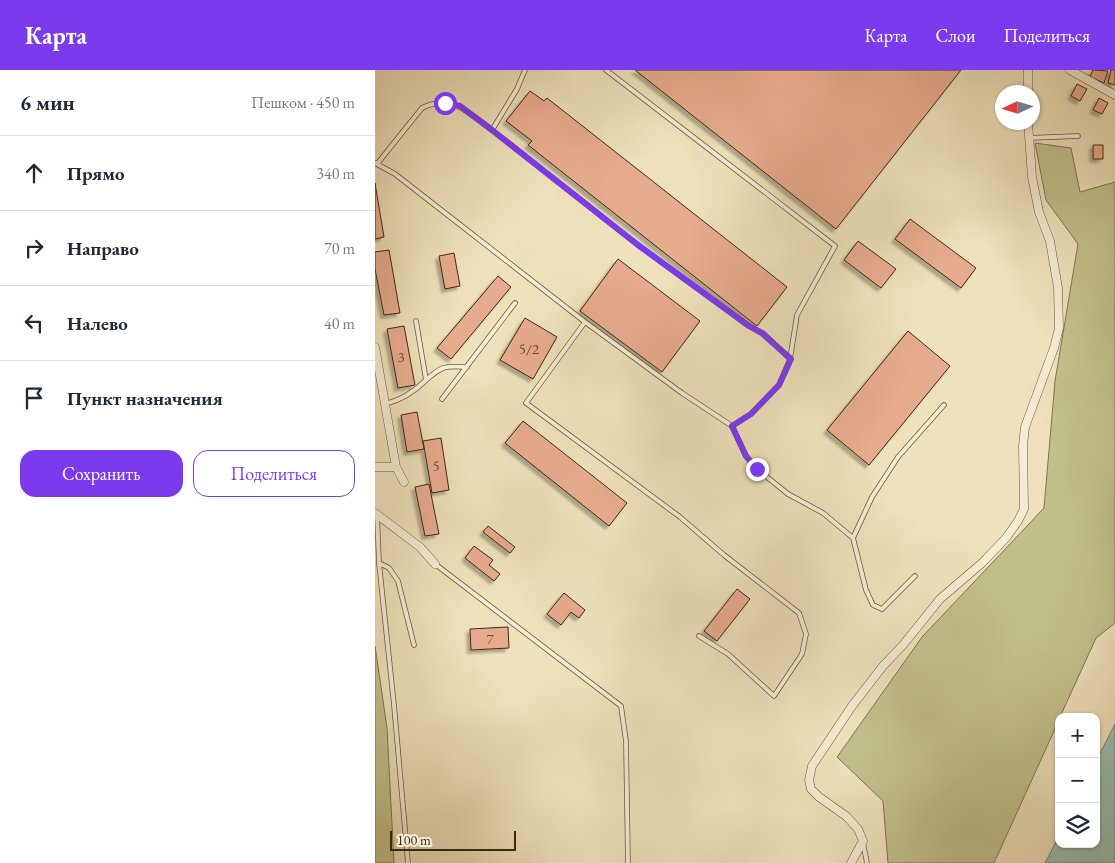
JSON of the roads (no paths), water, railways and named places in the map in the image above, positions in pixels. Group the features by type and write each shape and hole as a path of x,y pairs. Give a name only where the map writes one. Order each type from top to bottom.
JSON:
{"street":[{"path":"1028,70 1028,85"},
{"path":"1070,70 1115,95"},
{"path":"851,863 863,841 858,829 846,816 811,789 809,780 811,766 852,706 883,666 909,639 940,599 983,563 1006,538 1018,522 1024,509 1023,446 1025,427 1054,348 1059,322 1058,288 1050,241 1039,212 1032,177 1028,130"},
{"path":"375,347 396,467 404,482"},
{"path":"375,467 396,467"},
{"path":"376,514 420,547 435,564"}],"lane":[{"path":"492,130 517,89 525,70"},
{"path":"606,70 835,246 797,315 791,359 779,385 751,414 732,426"},
{"path":"791,359 763,334 749,326 638,245 460,106 445,103 428,105 422,108 376,163 395,174 585,322 682,393 732,426 746,456 757,469 788,494 823,512 853,538 865,590 873,605 883,609 915,576"},
{"path":"1028,138 1078,136"},
{"path":"442,399 515,302"},
{"path":"415,321 426,380"},
{"path":"585,322 526,403 680,517 724,555 799,613 806,634 802,654 774,696 728,654 699,636"},
{"path":"385,404 398,401 416,391 439,369 448,366 467,367"},
{"path":"853,538 872,497 898,457 944,405"},
{"path":"376,514 407,863"},
{"path":"379,563 389,568 397,581 414,645"},
{"path":"435,564 621,706 625,741 628,863"},
{"path":"863,841 867,863"}],"water":[{"path":"1115,724 1115,863 1045,863 1055,844 1055,848 1100,848 1100,753"}]}
